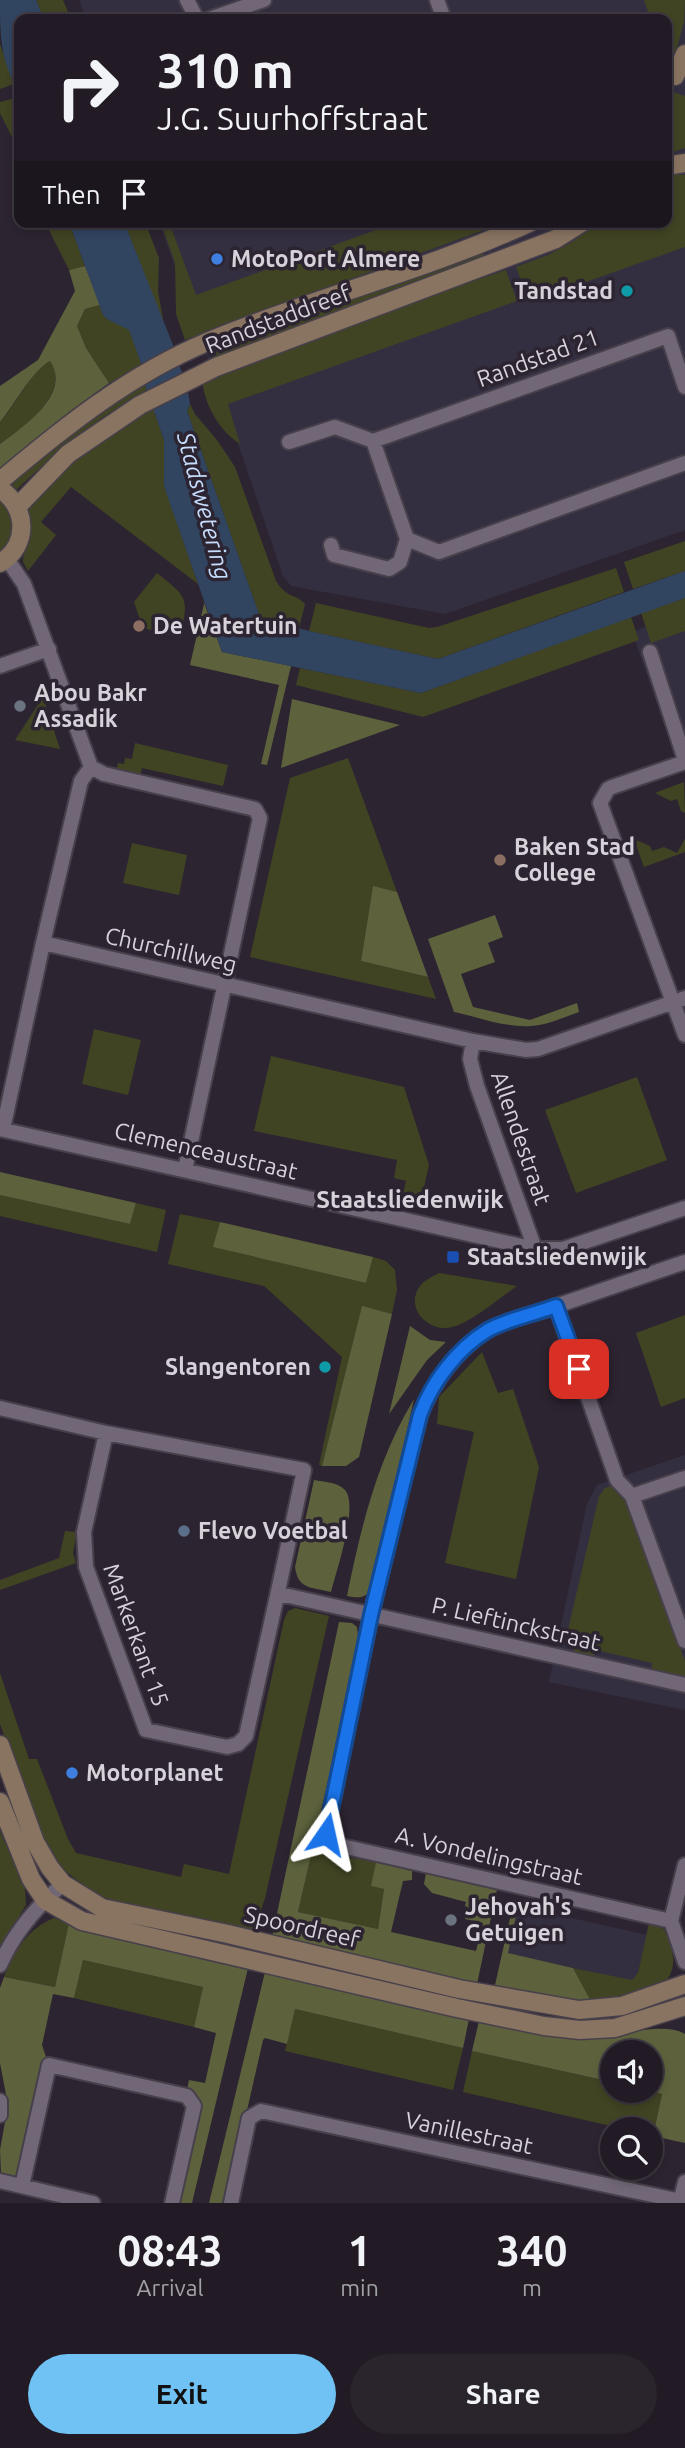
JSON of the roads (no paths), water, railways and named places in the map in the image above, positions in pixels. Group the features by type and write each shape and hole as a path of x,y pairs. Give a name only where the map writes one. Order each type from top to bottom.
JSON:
{"main road":[{"path":"676,77 685,54"},
{"name":"Randstaddreef","path":"0,481 71,422 130,381 206,342 518,228"},
{"name":"Randstaddreef","path":"17,507 68,454 140,405 216,367 492,264 556,239 573,228"},
{"path":"0,489 17,507 22,520 21,535 16,548 4,561"},
{"name":"Spoordreef","path":"0,1745 35,1842 50,1868 63,1884 102,1908 228,1934 459,1989 579,2010 622,2006 685,1984"},
{"name":"Spoordreef","path":"0,1802 24,1866 45,1900 82,1921 457,2008 568,2029 615,2028 685,2006"}],"street":[{"path":"223,14 264,0"},
{"name":"Randstad 21","path":"373,441 667,336 685,387"},
{"path":"289,442 335,427 373,441 407,539 400,562 389,569 334,555 331,545"},
{"path":"407,539 439,552 685,463"},
{"path":"4,561 24,584 91,767 104,774 255,809 260,818 186,1170"},
{"path":"0,666 49,649"},
{"path":"650,652 685,761 612,787 600,803 679,1000 685,1035"},
{"path":"1,1129 81,781 91,767"},
{"name":"Churchillweg","path":"43,943 472,1041 526,1050 538,1049 679,1000"},
{"name":"Allendestraat","path":"472,1041 470,1059 477,1086 535,1249"},
{"name":"Clemenceaustraat","path":"1,1129 535,1249 563,1249 685,1208"},
{"name":"A. Vondelingstraat","path":"671,1921 333,1844 326,1834 371,1615 420,1415 429,1391 462,1351 489,1330 685,1262"},
{"path":"556,1306 617,1480 632,1496 685,1642"},
{"path":"0,1408 106,1433 304,1471 277,1595"},
{"name":"Markerkant 15","path":"106,1433 85,1532 86,1567 146,1730 227,1747 238,1744 246,1736 277,1595"},
{"path":"632,1496 685,1478"},
{"name":"P. Lieftinckstraat","path":"277,1595 685,1685"},
{"path":"685,1865 671,1921 685,1962"},
{"path":"0,1965 14,1937 45,1900 63,1884"},
{"path":"22,2186 49,2065 187,2096 194,2106 172,2203"},
{"path":"0,2101 0,2115"},
{"name":"Vanillestraat","path":"231,2203 249,2118 261,2111 682,2202"},
{"path":"0,2181 93,2203"},
{"path":"682,2202 685,2182"}],"water":[{"path":"0,0 36,0 42,14 14,14 14,82 8,69 1,35"},
{"name":"Stadswetering","path":"71,228 126,228 173,345 188,392 190,404 187,411 260,617 309,631 438,659 685,571 685,598 421,693 222,652 164,485 164,440 144,382 142,366 129,330 103,315"}],"place":[{"name":"MotoPort Almere","path":"217,259"},
{"name":"Tandstad","path":"627,291"},
{"name":"De Watertuin","path":"139,626"},
{"name":"Abou Bakr Assadik","path":"20,706"},
{"name":"Baken Stad College","path":"500,860"},
{"name":"Staatsliedenwijk","path":"453,1257"},
{"name":"Slangentoren","path":"325,1367"},
{"name":"Flevo Voetbal","path":"184,1531"},
{"name":"Motorplanet","path":"72,1773"},
{"name":"Jehovah's Getuigen","path":"451,1920"}],"district":[{"name":"Staatsliedenwijk","path":"410,1200"}]}
